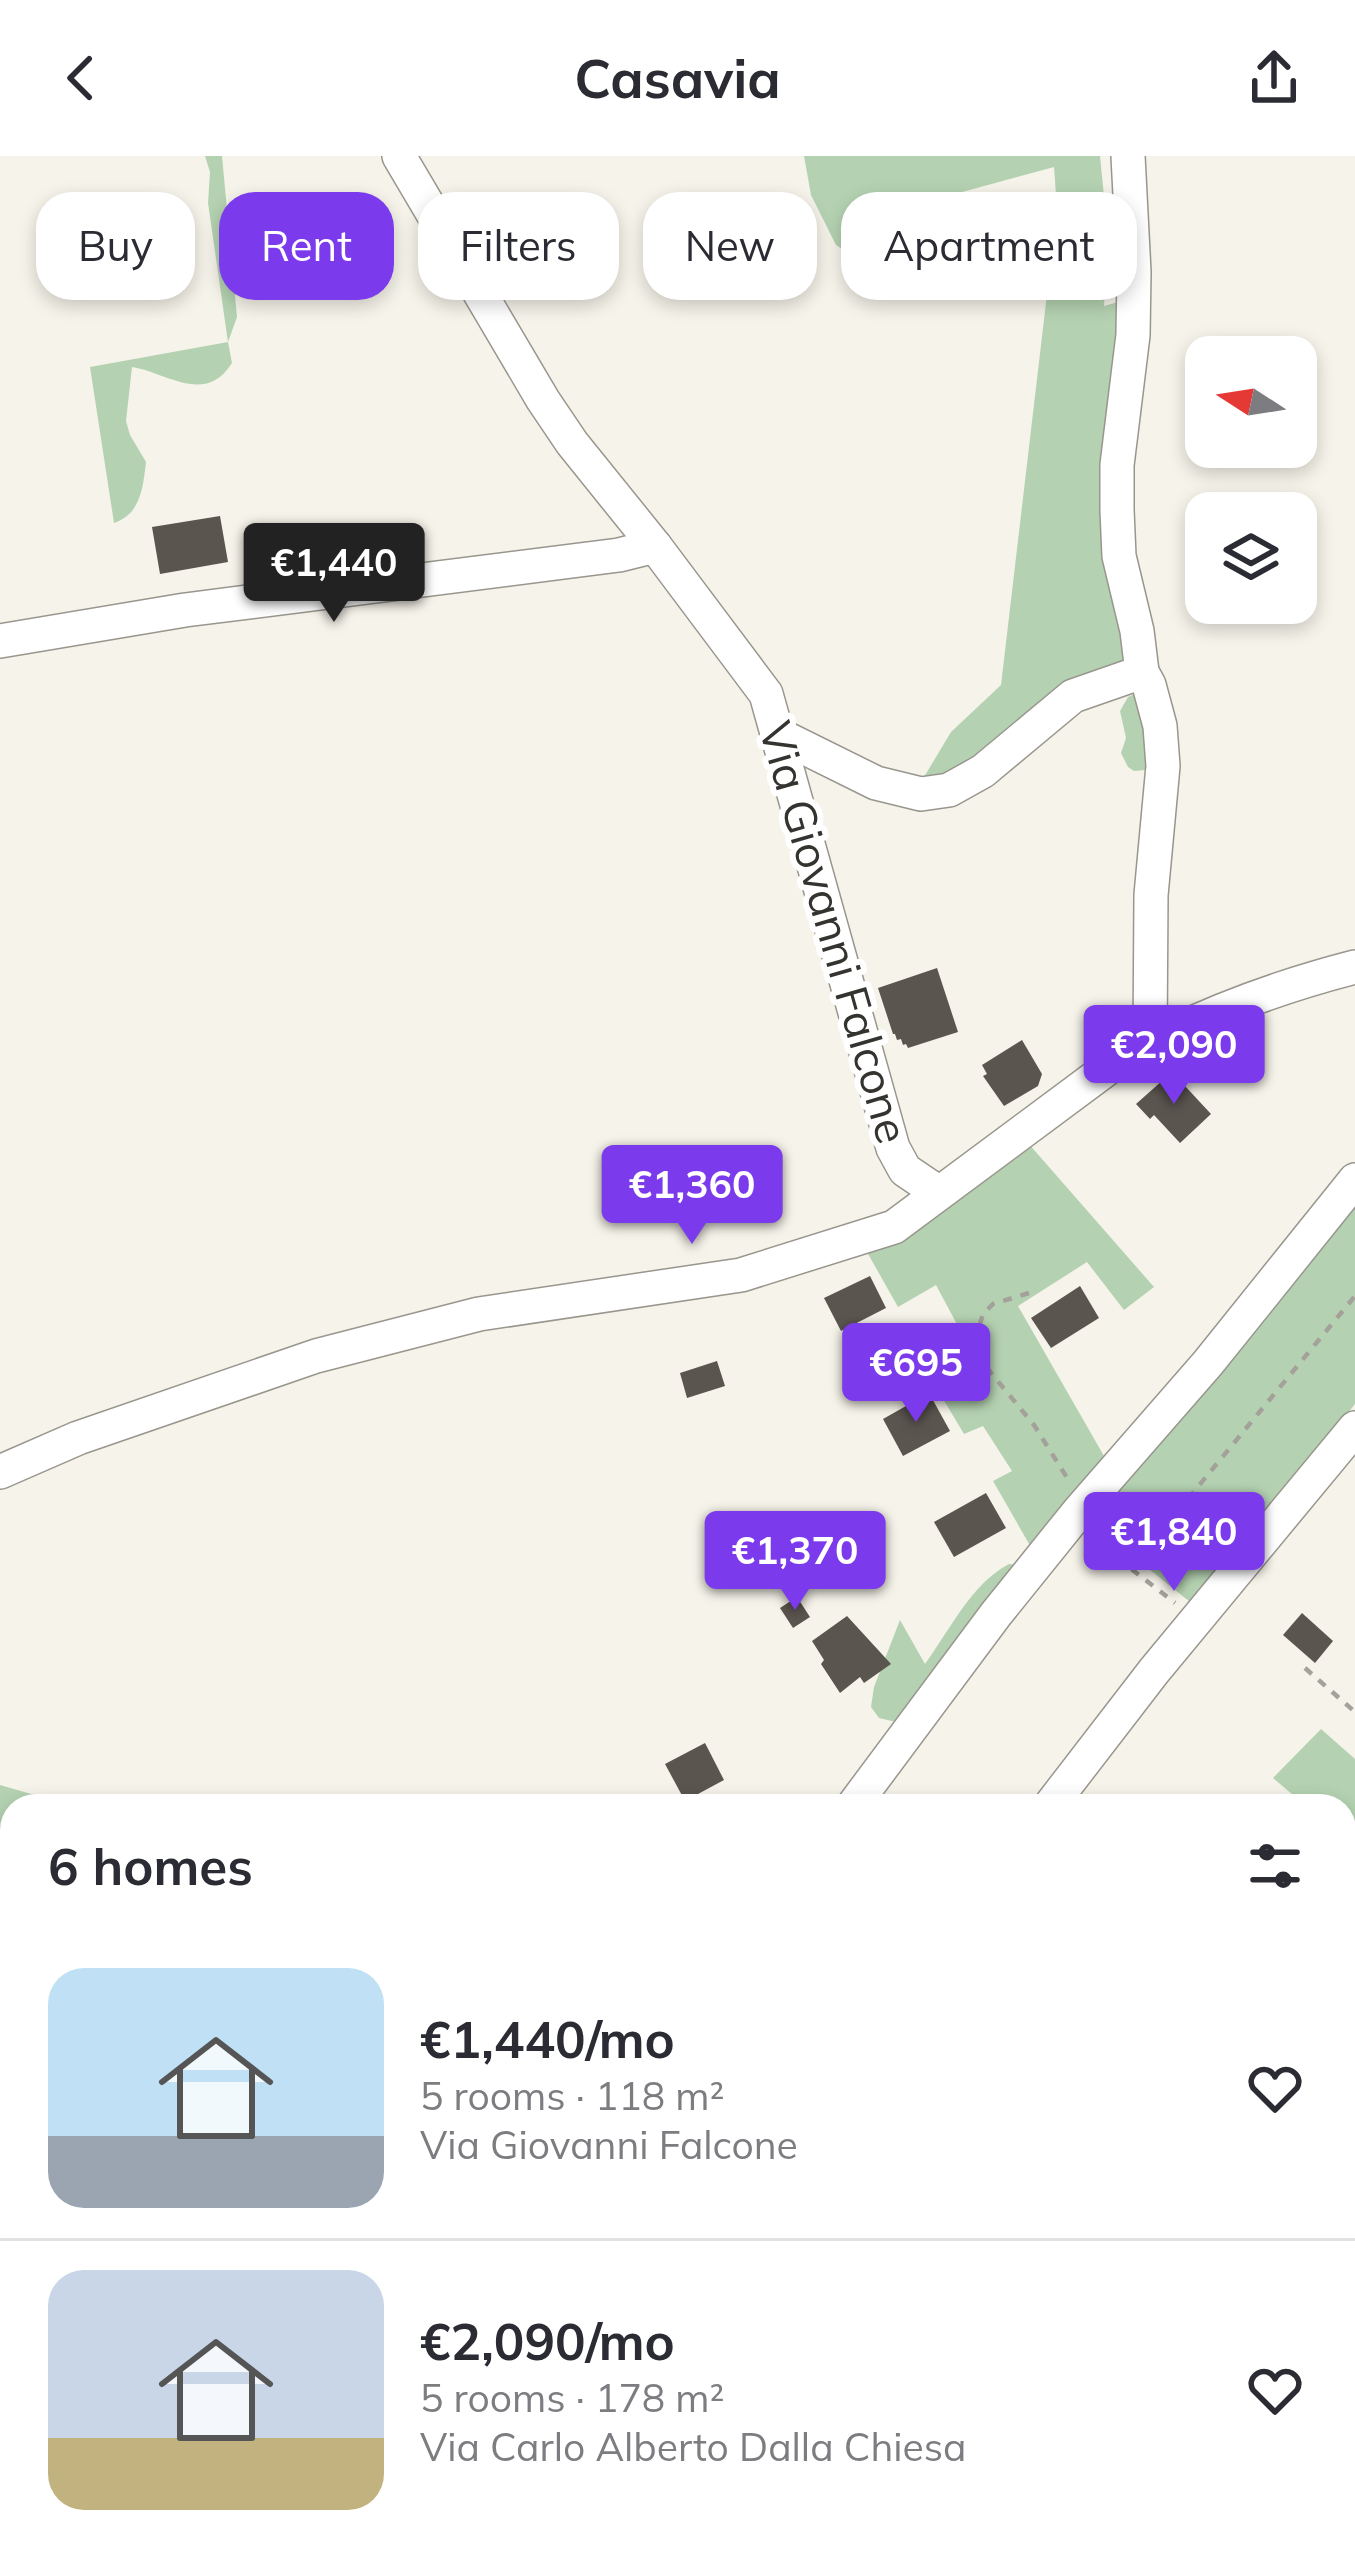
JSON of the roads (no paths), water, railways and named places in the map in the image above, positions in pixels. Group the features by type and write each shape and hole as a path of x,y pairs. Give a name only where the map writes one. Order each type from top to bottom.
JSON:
{"street":[{"name":"Via Giovanni Falcone","path":"399,156 572,443 766,694 893,1148 905,1170 940,1193"},
{"path":"1128,156 1133,335 1117,464 1119,556 1142,672 1160,725 1163,766 1151,895 1150,1042"},
{"path":"0,641 185,610 619,555 655,546"},
{"path":"779,735 876,783 921,794 949,790 983,771 1073,696 1142,672"},
{"path":"0,1472 77,1438 316,1356 479,1314 741,1275 894,1227 1112,1065 1150,1042 1241,1002 1355,967"},
{"path":"862,1794 996,1614 1355,1180"},
{"path":"1059,1794 1355,1427"}]}
